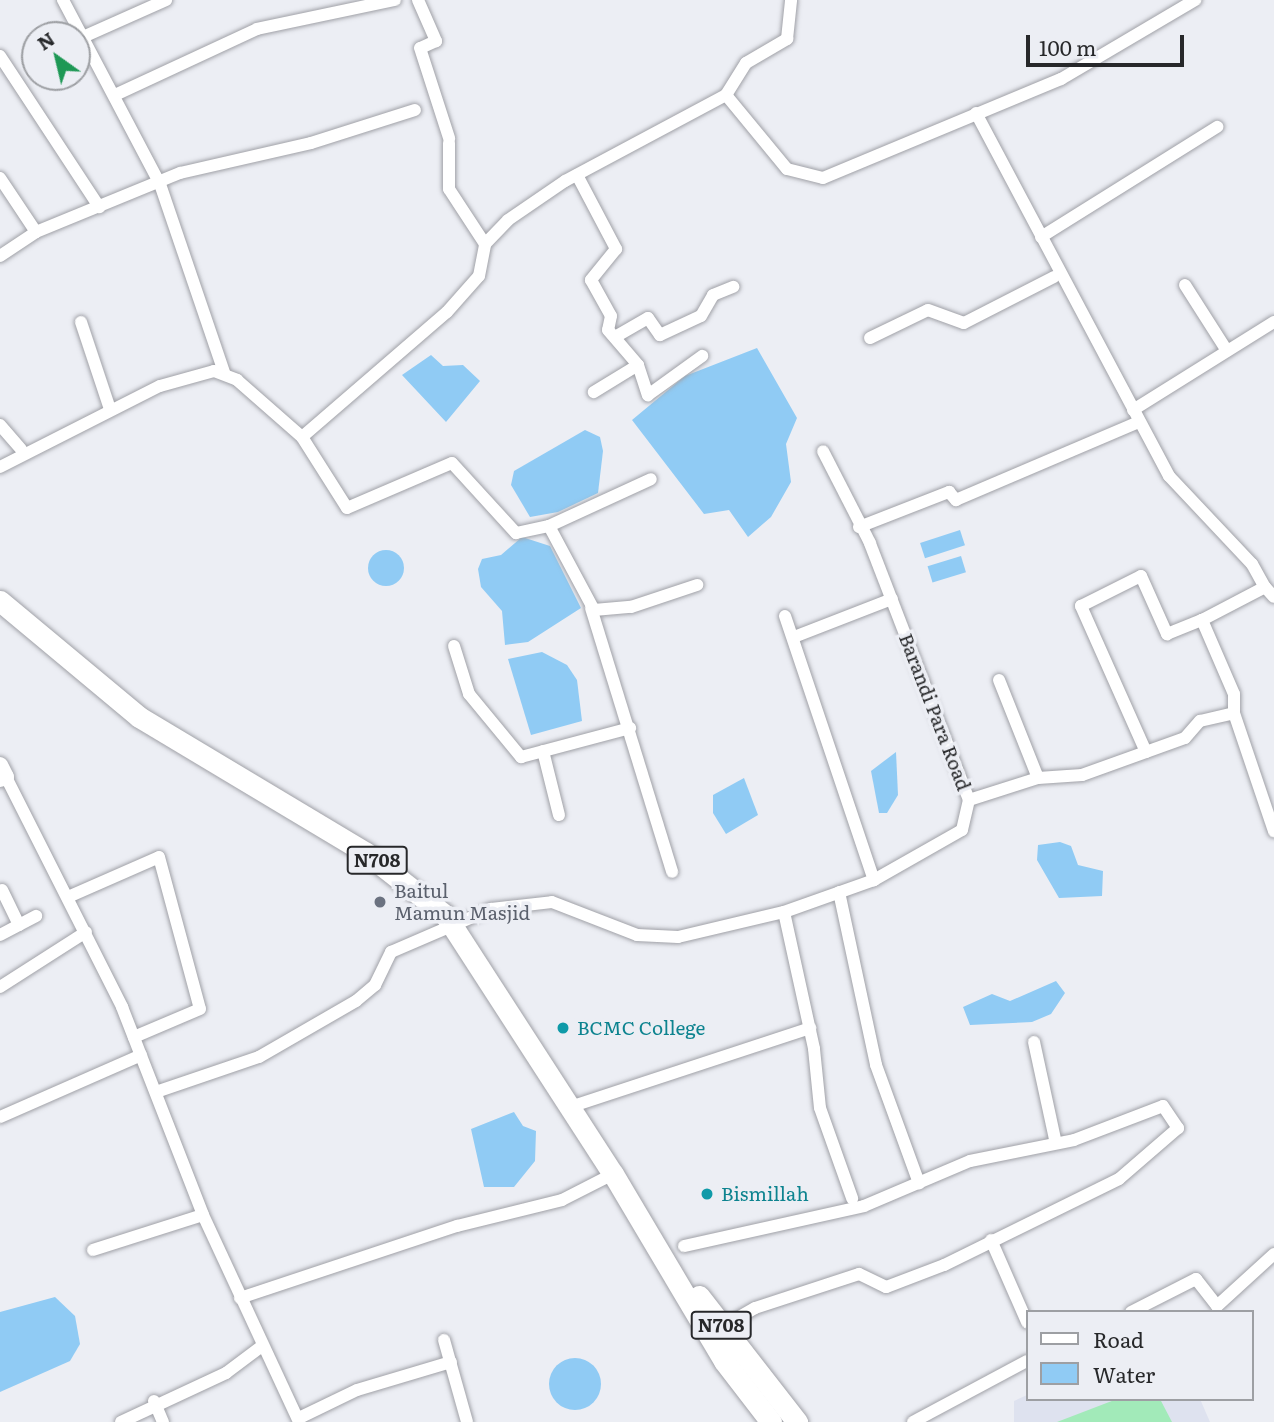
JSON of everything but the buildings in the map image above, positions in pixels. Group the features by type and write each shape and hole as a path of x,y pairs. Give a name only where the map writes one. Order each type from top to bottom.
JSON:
{"highway":[{"name":"N708","path":"0,601 48,648 139,718 366,852 451,923 614,1174 723,1361 771,1422"},
{"name":"N708","path":"646,1228 797,1422"}],"street":[{"path":"64,0 75,21"},
{"path":"91,33 166,0"},
{"path":"115,95 257,29 395,0"},
{"path":"418,0 436,41 420,48 449,140 449,189 485,244"},
{"path":"726,95 782,165 816,179 1061,79 1195,0"},
{"path":"302,437 447,312 479,276 485,244 508,220 577,176 726,95 747,63 787,39 788,3"},
{"path":"91,52 160,184 224,372 302,437 347,508 452,463 513,533 549,526 651,480"},
{"path":"0,56 99,207"},
{"path":"0,256 36,232 160,184 180,173 311,143 415,110"},
{"path":"976,113 1169,476 1252,564 1270,592 1167,634 1141,576 1081,606 1146,752"},
{"path":"1041,237 1217,127"},
{"path":"577,176 616,249 591,280 615,338 638,365 648,395 702,356"},
{"path":"0,178 36,232"},
{"path":"870,338 928,310 964,323 1054,277"},
{"path":"1185,285 1227,351"},
{"path":"615,338 649,318 660,335 701,316 713,295 733,287"},
{"path":"81,322 110,409"},
{"path":"1133,410 1274,322"},
{"path":"594,392 638,365"},
{"path":"0,467 110,409 204,372 224,372"},
{"path":"859,527 949,492 956,500 1139,422"},
{"path":"0,425 21,449"},
{"name":"Barandi Para Road","path":"156,1092 259,1057 302,1033 375,985 391,952 451,923 527,901 552,902 657,938 784,912 874,880 962,830 969,800 892,599 823,451"},
{"path":"549,526 591,608 672,872"},
{"path":"591,608 631,607 696,585"},
{"path":"794,637 892,599"},
{"path":"785,616 874,880"},
{"path":"1202,620 1234,694 1234,713 1274,831"},
{"path":"454,646 469,694 510,747 521,757 629,728"},
{"path":"999,680 1038,778"},
{"path":"969,800 1038,778 1082,775 1185,738 1200,721 1234,713"},
{"path":"543,751 559,815"},
{"path":"2,774 86,932 134,1037 203,1215 262,1346 299,1420 357,1390 451,1362"},
{"path":"68,897 159,857 200,1009 134,1037"},
{"path":"2,890 19,925"},
{"path":"839,892 876,1065 919,1183"},
{"path":"784,912 810,1028 820,1108 852,1198"},
{"path":"0,935 36,916"},
{"path":"0,987 86,932"},
{"path":"570,1107 810,1028"},
{"path":"1034,1042 1055,1139"},
{"path":"0,1117 141,1055"},
{"path":"684,1246 864,1206 971,1161 1074,1140 1164,1107 1179,1133 1144,1162 991,1240 886,1287 859,1274 755,1308 722,1327"},
{"path":"240,1298 457,1226 562,1200 614,1174"},
{"path":"93,1250 203,1215"},
{"path":"991,1240 1026,1320"},
{"path":"1135,1310 1196,1279 1217,1306 1274,1254"},
{"path":"444,1340 467,1422"},
{"path":"121,1422 154,1401 193,1391 262,1346"},
{"path":"912,1422 1026,1362"},
{"path":"154,1401 163,1422"}],"shaded area":[{"path":"1026,1395 1026,1401 1201,1401 1210,1422 1014,1422 1014,1401"}],"green space":[{"path":"1112,1401 1161,1401 1172,1422 1057,1422"}],"water":[{"path":"757,348 797,418 786,444 791,482 771,517 748,537 729,510 704,514 632,420 685,376"},
{"path":"431,355 443,366 463,365 480,381 446,422 402,375"},
{"path":"585,430 600,437 603,451 598,493 558,512 530,517 511,485 514,471"},
{"path":"960,530 965,545 925,558 920,543"},
{"path":"522,537 550,546 581,608 528,642 505,645 502,611 481,587 478,569 482,559 501,555"},
{"path":"386,550 399,555 404,568 399,581 386,586 373,581 368,568 373,555"},
{"path":"961,556 966,572 932,582 928,566"},
{"path":"542,652 567,665 577,680 582,721 531,735 508,659"},
{"path":"896,752 898,795 887,813 879,813 871,771"},
{"path":"744,778 758,815 726,834 713,813 713,795"},
{"path":"1060,842 1071,846 1078,865 1103,871 1102,896 1059,898 1037,860 1038,845"},
{"path":"1056,981 1065,993 1051,1014 1032,1022 970,1025 963,1007 992,994 1010,1001"},
{"path":"514,1112 523,1126 536,1131 535,1161 514,1187 484,1187 471,1129"},
{"path":"55,1297 75,1316 80,1344 70,1361 0,1392 0,1312"},
{"path":"575,1358 594,1365 601,1384 594,1403 575,1410 556,1403 549,1384 556,1365"}],"place":[{"name":"Baitul Mamun Masjid","path":"380,902"},
{"name":"BCMC College","path":"563,1028"},
{"name":"Bismillah","path":"707,1194"}]}
